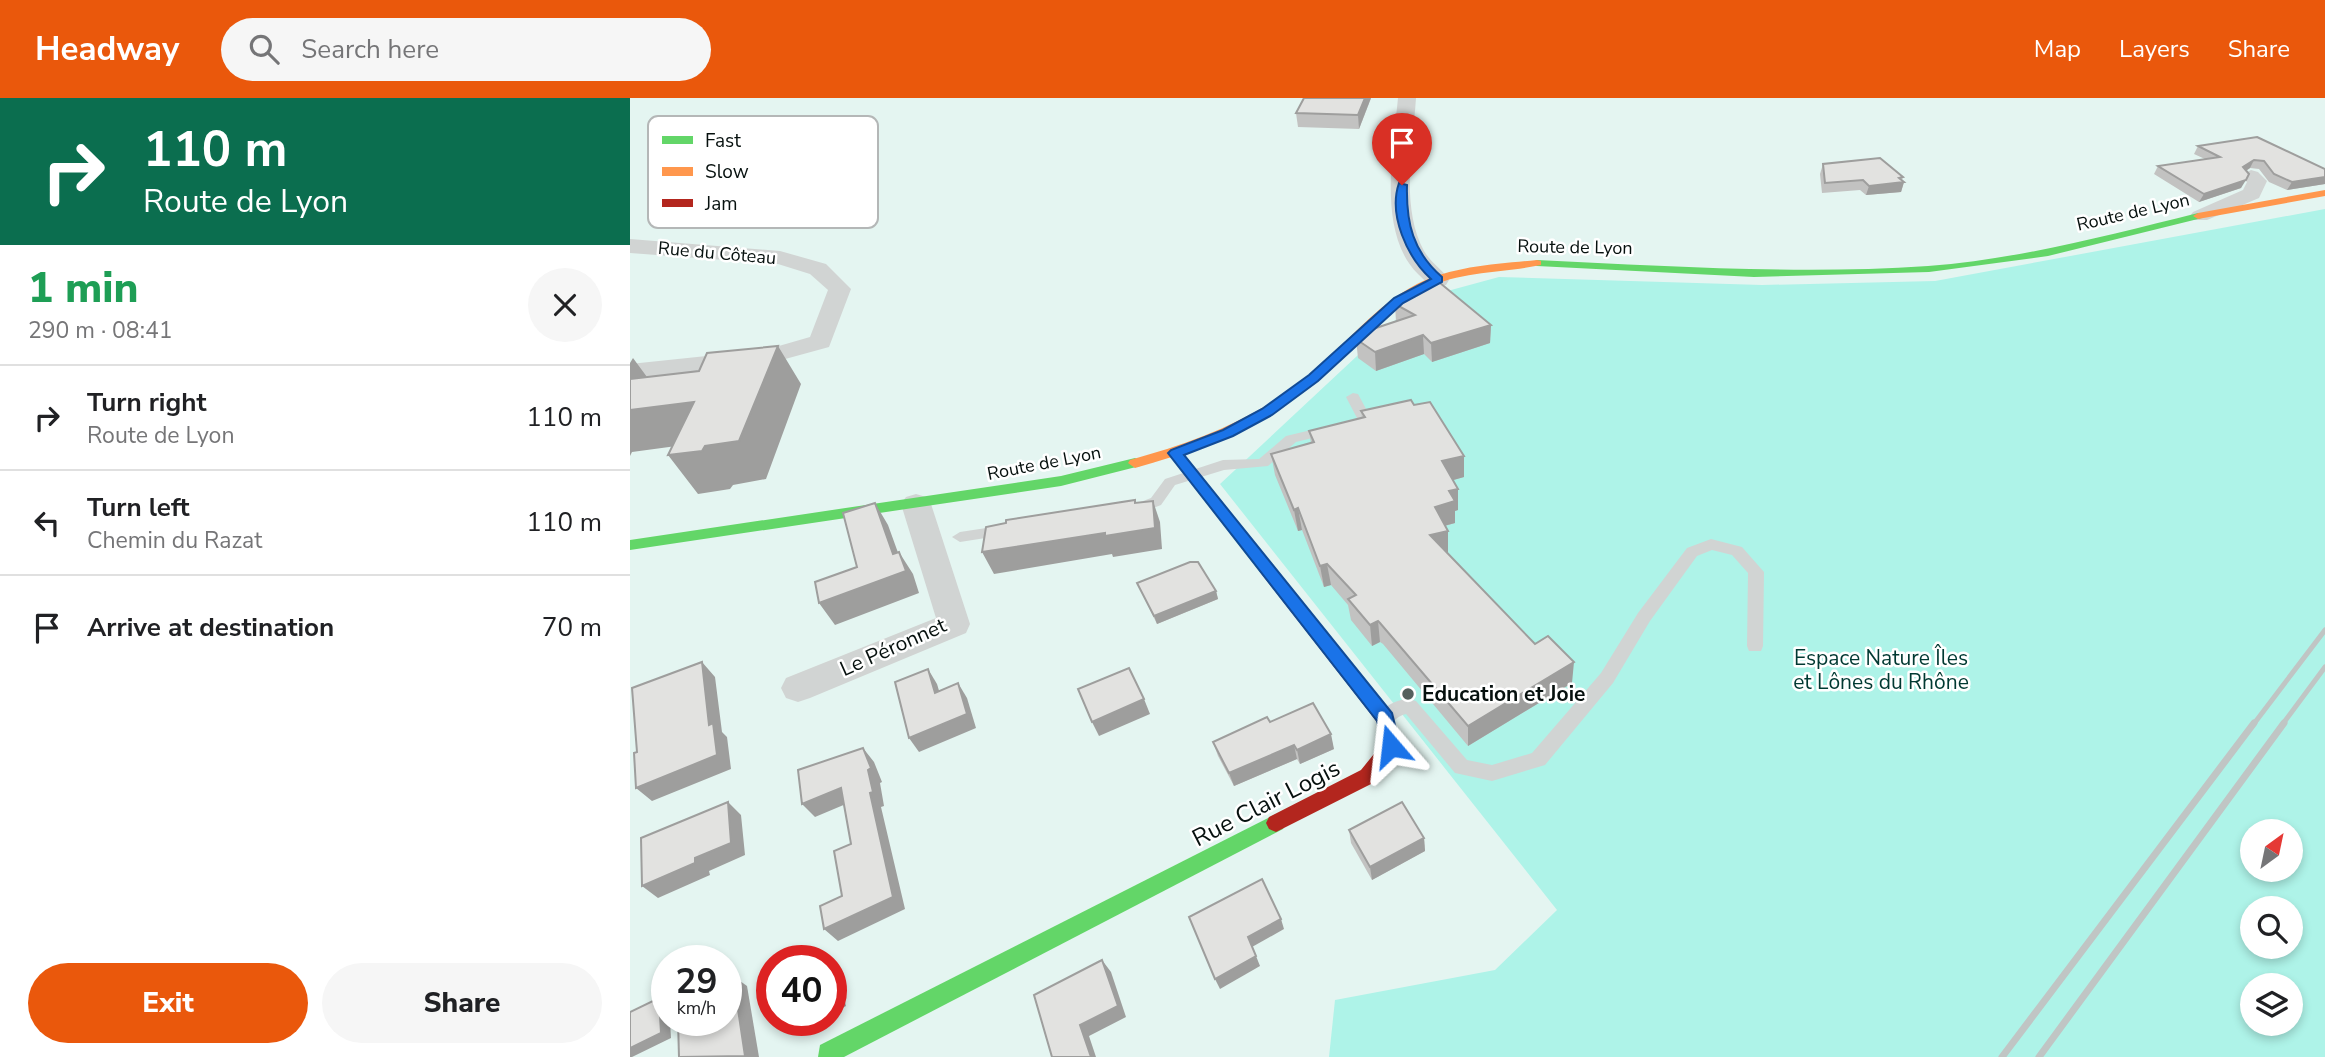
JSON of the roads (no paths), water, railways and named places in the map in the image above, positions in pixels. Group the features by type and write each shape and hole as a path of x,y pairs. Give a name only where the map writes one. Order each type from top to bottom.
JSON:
{"main road":[{"name":"Route de Lyon","path":"630,545 1061,481 1175,453 1228,433 1267,412 1314,378 1399,301 1438,280 1495,267 1542,263 1754,274 1929,270 2048,253 2200,216 2325,193"},
{"path":"1175,453 1385,719"},
{"name":"Rue Clair Logis","path":"829,1057 828,1053 1368,776 1391,746 1385,719"}],"street":[{"path":"1407,98 1401,210 1407,234 1420,264 1438,280"},
{"path":"2200,216 2252,194 2257,181 2251,176"},
{"name":"Rue du Côteau","path":"630,246 780,258 818,269 840,289 820,341 767,356 630,372"},
{"name":"Le Péronnet","path":"798,688 954,624 916,504"}],"lane":[{"path":"1124,512 1151,508 1170,482 1223,465 1263,463 1291,439 1365,420 1353,397"},
{"path":"960,537 1019,528"},
{"path":"1385,719 1398,708 1410,706 1462,767 1492,773 1538,759 1607,678 1644,617 1692,552 1711,544 1737,551 1756,572 1755,646"}],"railway":[{"path":"2253,725 2325,630"},
{"path":"2282,725 2325,667"},
{"path":"2002,1057 2254,723"},
{"path":"2039,1057 2284,723"}],"place":[{"name":"Education et Joie","path":"1408,694"}],"park label":[{"name":"Espace Nature Îles et Lônes du Rhône","path":"1881,670"}]}
